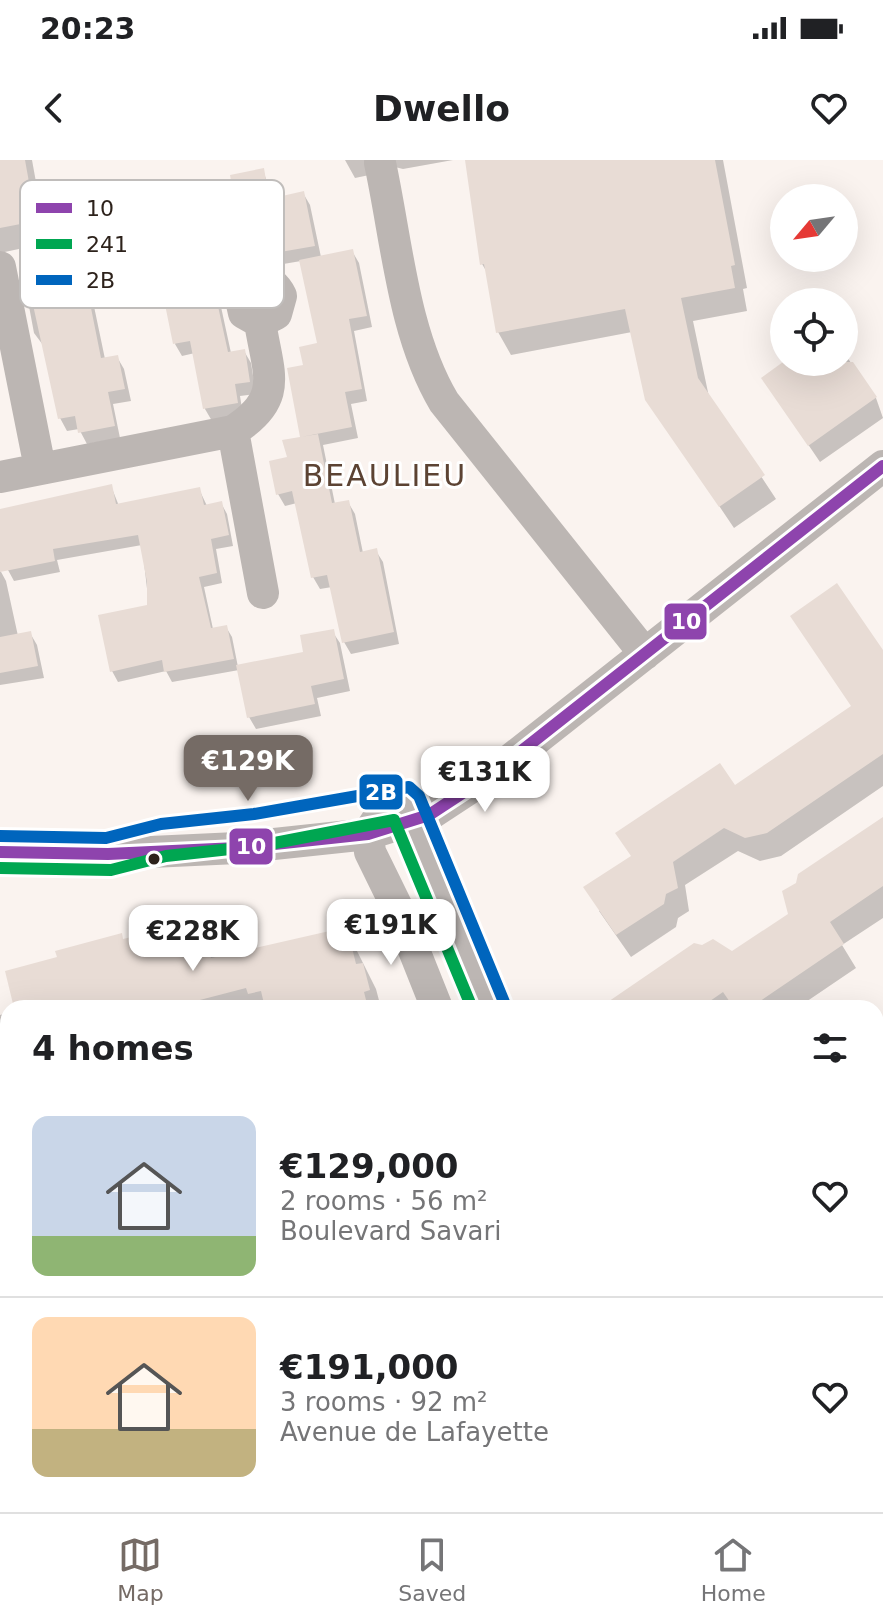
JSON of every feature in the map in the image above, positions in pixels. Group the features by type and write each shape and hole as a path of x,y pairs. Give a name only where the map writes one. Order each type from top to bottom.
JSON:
{"street":[{"path":"380,163 416,339 428,375 444,402 645,654"},
{"path":"0,267 40,468"},
{"path":"0,477 233,431 261,412 267,401 268,372 260,322"},
{"path":"233,431 263,593"},
{"path":"108,854 163,840 450,804 883,466"},
{"path":"0,852 108,854 199,864 369,843 402,810"},
{"path":"402,810 485,1000"},
{"path":"369,843 434,1000"}],"building":[{"path":"0,160 25,160 29,180 20,180 20,224 0,228"},
{"path":"465,160 715,160 735,265 731,266 735,288 681,298 698,378 765,475 719,507 645,400 625,309 496,333 484,264 480,265"},
{"path":"264,168 266,180 231,180 230,175"},
{"path":"304,191 315,246 284,251 284,196"},
{"path":"353,249 367,316 349,319 362,389 345,392 352,427 301,437 318,434 332,503 349,500 360,552 377,548 394,632 342,643 327,575 311,578 292,491 276,495 269,461 287,457 282,440 300,437 287,368 303,365 299,347 317,343 299,260"},
{"path":"34,308 91,308 101,358 118,355 125,389 108,392 115,426 78,433 75,416 58,419"},
{"path":"166,308 218,308 228,352 245,349 250,382 235,384 238,403 203,409 190,341 173,344"},
{"path":"858,369 877,397 808,446 761,378 770,371 770,376 858,376"},
{"path":"112,484 116,504 200,487 204,505 222,501 229,535 211,539 217,573 199,577 211,628 227,625 234,659 164,672 162,660 110,672 98,615 147,605 147,582 138,535 53,549 55,561 0,572 0,509"},
{"path":"837,583 883,650 883,754 767,833 745,838 724,828 673,862 678,888 666,894 664,904 616,935 583,887 631,856 615,833 720,763 735,785 851,706 790,616"},
{"path":"334,629 344,679 311,686 315,704 247,718 236,665 303,652 300,635"},
{"path":"31,631 38,666 0,673 0,637"},
{"path":"883,817 883,886 830,922 844,944 762,1000 728,1000 723,992 712,1000 611,1000 694,943 702,945 713,939 732,951 788,914 782,891 796,883 798,874"},
{"path":"201,920 211,958 347,927 356,964 363,963 370,990 364,992 366,1000 263,1000 261,991 248,994 246,988 200,1000 12,1000 5,971 57,957 55,951 122,933 123,939"}],"transit line":[{"name":"10","path":"0,852 108,854 237,848 368,834 429,815 496,771 883,466"},
{"name":"2B","path":"0,836 106,838 161,824 254,814 409,787 419,796 503,1000"},
{"name":"241","path":"0,868 111,870 166,856 259,846 394,820 469,1000"}],"district":[{"name":"BEAULIEU","path":"385,475"}]}
